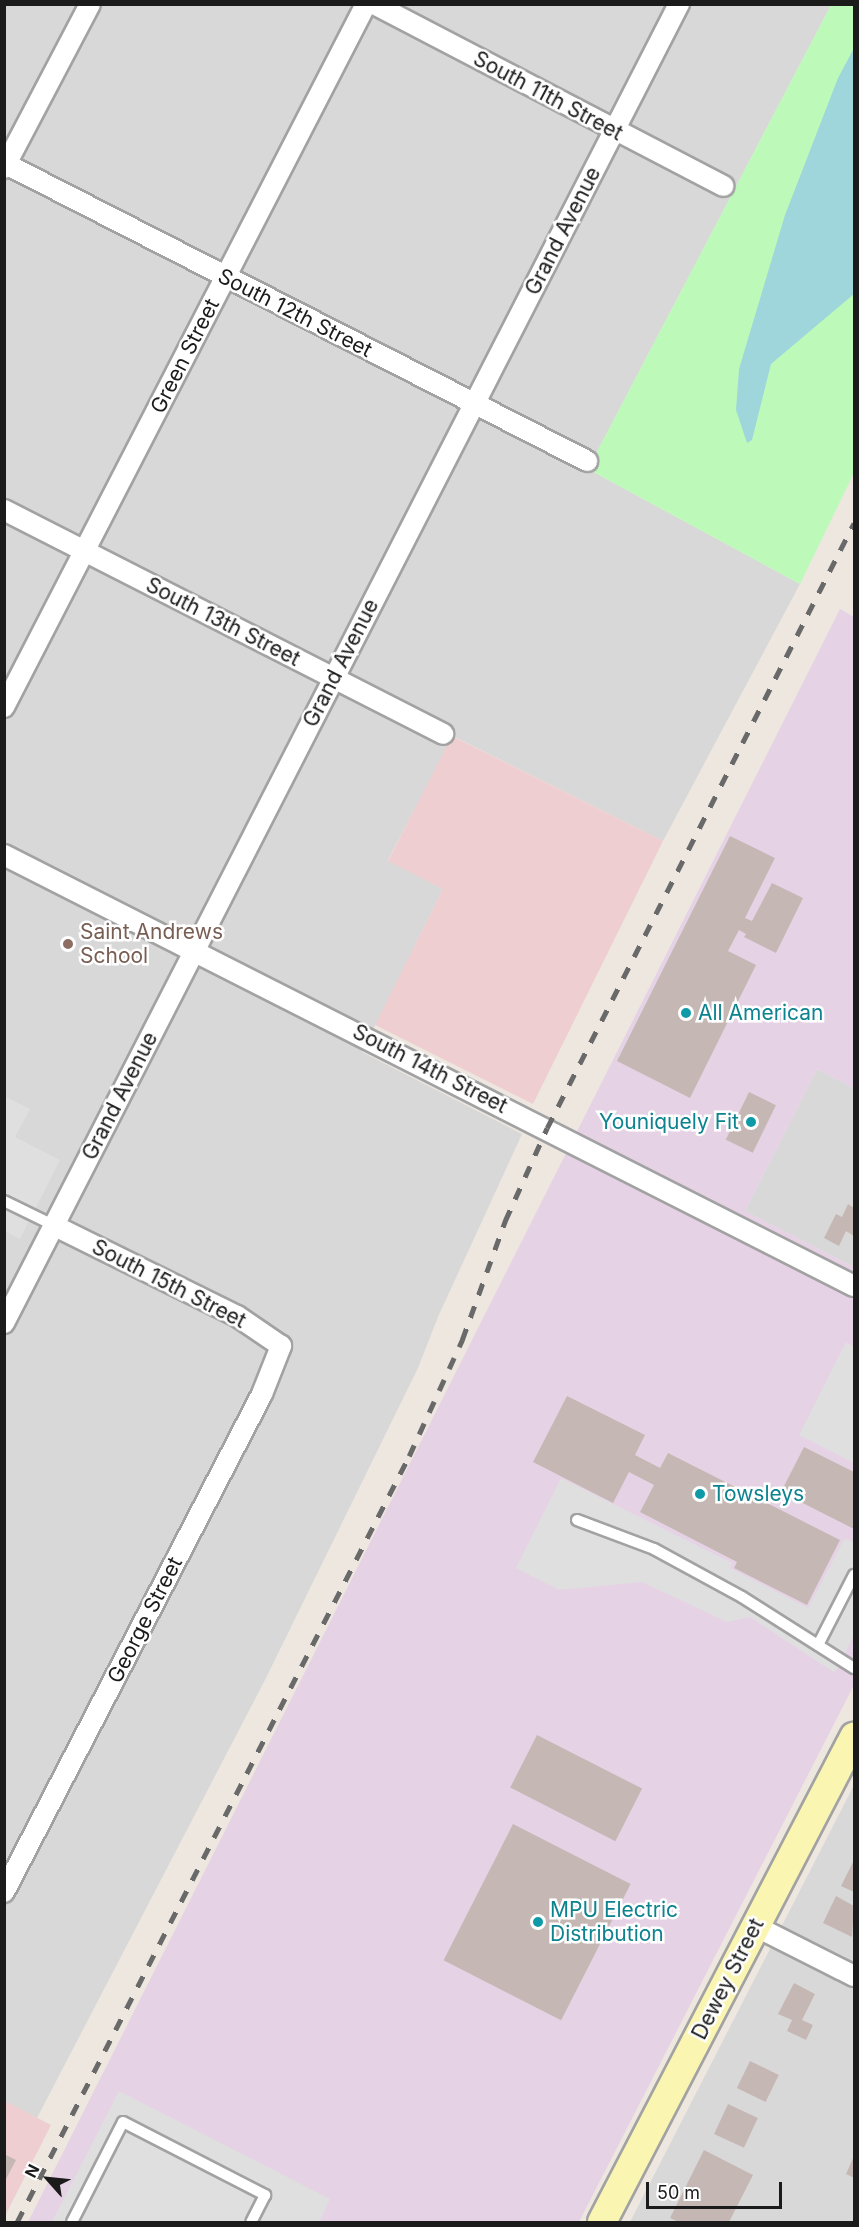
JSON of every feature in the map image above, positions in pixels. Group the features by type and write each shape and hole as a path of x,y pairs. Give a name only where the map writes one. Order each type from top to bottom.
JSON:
{"street":[{"path":"5,165 90,4"},
{"name":"Green Street","path":"4,707 366,4"},
{"name":"South 11th Street","path":"374,4 723,186"},
{"name":"Grand Avenue","path":"4,1323 679,4"},
{"name":"South 12th Street","path":"5,165 586,462"},
{"name":"South 13th Street","path":"4,510 443,734"},
{"name":"South 14th Street","path":"4,855 855,1286"},
{"name":"South 15th Street","path":"55,1226 237,1316 282,1346"},
{"name":"George Street","path":"4,1892 262,1394 282,1346"},
{"name":"Dewey Street","path":"602,2223 855,1737"},
{"path":"755,1926 855,1976"}],"lane":[{"path":"4,1201 55,1226"},
{"path":"577,1520 654,1549 855,1668"},
{"path":"818,1645 855,1575"},
{"path":"72,2223 123,2122 265,2195 251,2223"}],"shaded area":[{"path":"4,5 831,5 588,469 800,584 663,841 453,736 388,860 443,889 362,1052 522,1134 438,1317 418,1368 266,1678 37,2118 4,2101"},
{"path":"840,609 854,617 854,1088 817,1069 745,1211 854,1267 854,1685 579,2222 28,2222"},
{"path":"452,736 663,841 533,1104 375,1025 443,889 388,861"},
{"path":"817,1069 854,1088 854,1267 745,1211"},
{"path":"4,1096 30,1109 15,1137 60,1160 20,1239 5,1231"},
{"path":"846,1342 854,1347 854,1463 799,1435"},
{"path":"561,1478 732,1563 730,1568 808,1608 845,1538 854,1543 854,1635 835,1673 750,1617 727,1622 642,1582 559,1590 516,1568"},
{"path":"854,1785 854,2222 630,2222"},
{"path":"119,2091 330,2199 319,2222 52,2222"},
{"path":"5,2101 51,2125 5,2216"}],"green space":[{"path":"831,5 854,5 854,473 800,584 588,469"}],"water":[{"path":"854,48 854,294 771,364 752,440 747,443 736,410 739,369 785,215 838,78"}],"building":[{"name":"All American","path":"730,836 775,858 745,918 752,921 772,883 803,898 776,953 744,937 746,934 739,930 728,951 756,965 690,1098 617,1061"},
{"name":"Youniquely Fit","path":"749,1092 776,1105 753,1153 726,1140"},
{"path":"848,1204 854,1208 854,1236 846,1231 839,1246 824,1238 836,1214 842,1217"},
{"name":"Towsleys","path":"567,1396 645,1435 635,1455 660,1468 668,1453 840,1540 807,1605 734,1568 737,1562 640,1512 654,1485 629,1472 613,1503 533,1462"},
{"path":"804,1447 854,1472 854,1529 781,1492"},
{"path":"537,1735 642,1789 615,1841 510,1788"},
{"name":"MPU Electric Distribution","path":"513,1824 631,1884 561,2020 444,1960"},
{"path":"854,1860 854,1892 841,1886"},
{"path":"836,1896 854,1906 852,1937 823,1923"},
{"path":"794,1983 815,1994 802,2020 813,2025 806,2040 787,2031 792,2020 778,2014"},
{"path":"750,2061 779,2075 766,2102 737,2088"},
{"path":"728,2104 758,2118 744,2148 714,2134"},
{"path":"704,2150 753,2175 729,2222 679,2222 670,2218"},
{"path":"4,2154 16,2160 4,2183"},
{"path":"854,2156 854,2178 846,2174"}],"railway":[{"path":"17,2222 409,1456 462,1340 505,1221 547,1128 854,523"}],"place":[{"name":"Saint Andrews School","path":"68,944"},
{"name":"All American","path":"686,1013"},
{"name":"Youniquely Fit","path":"751,1122"},
{"name":"Towsleys","path":"700,1494"},
{"name":"MPU Electric Distribution","path":"538,1922"}]}
